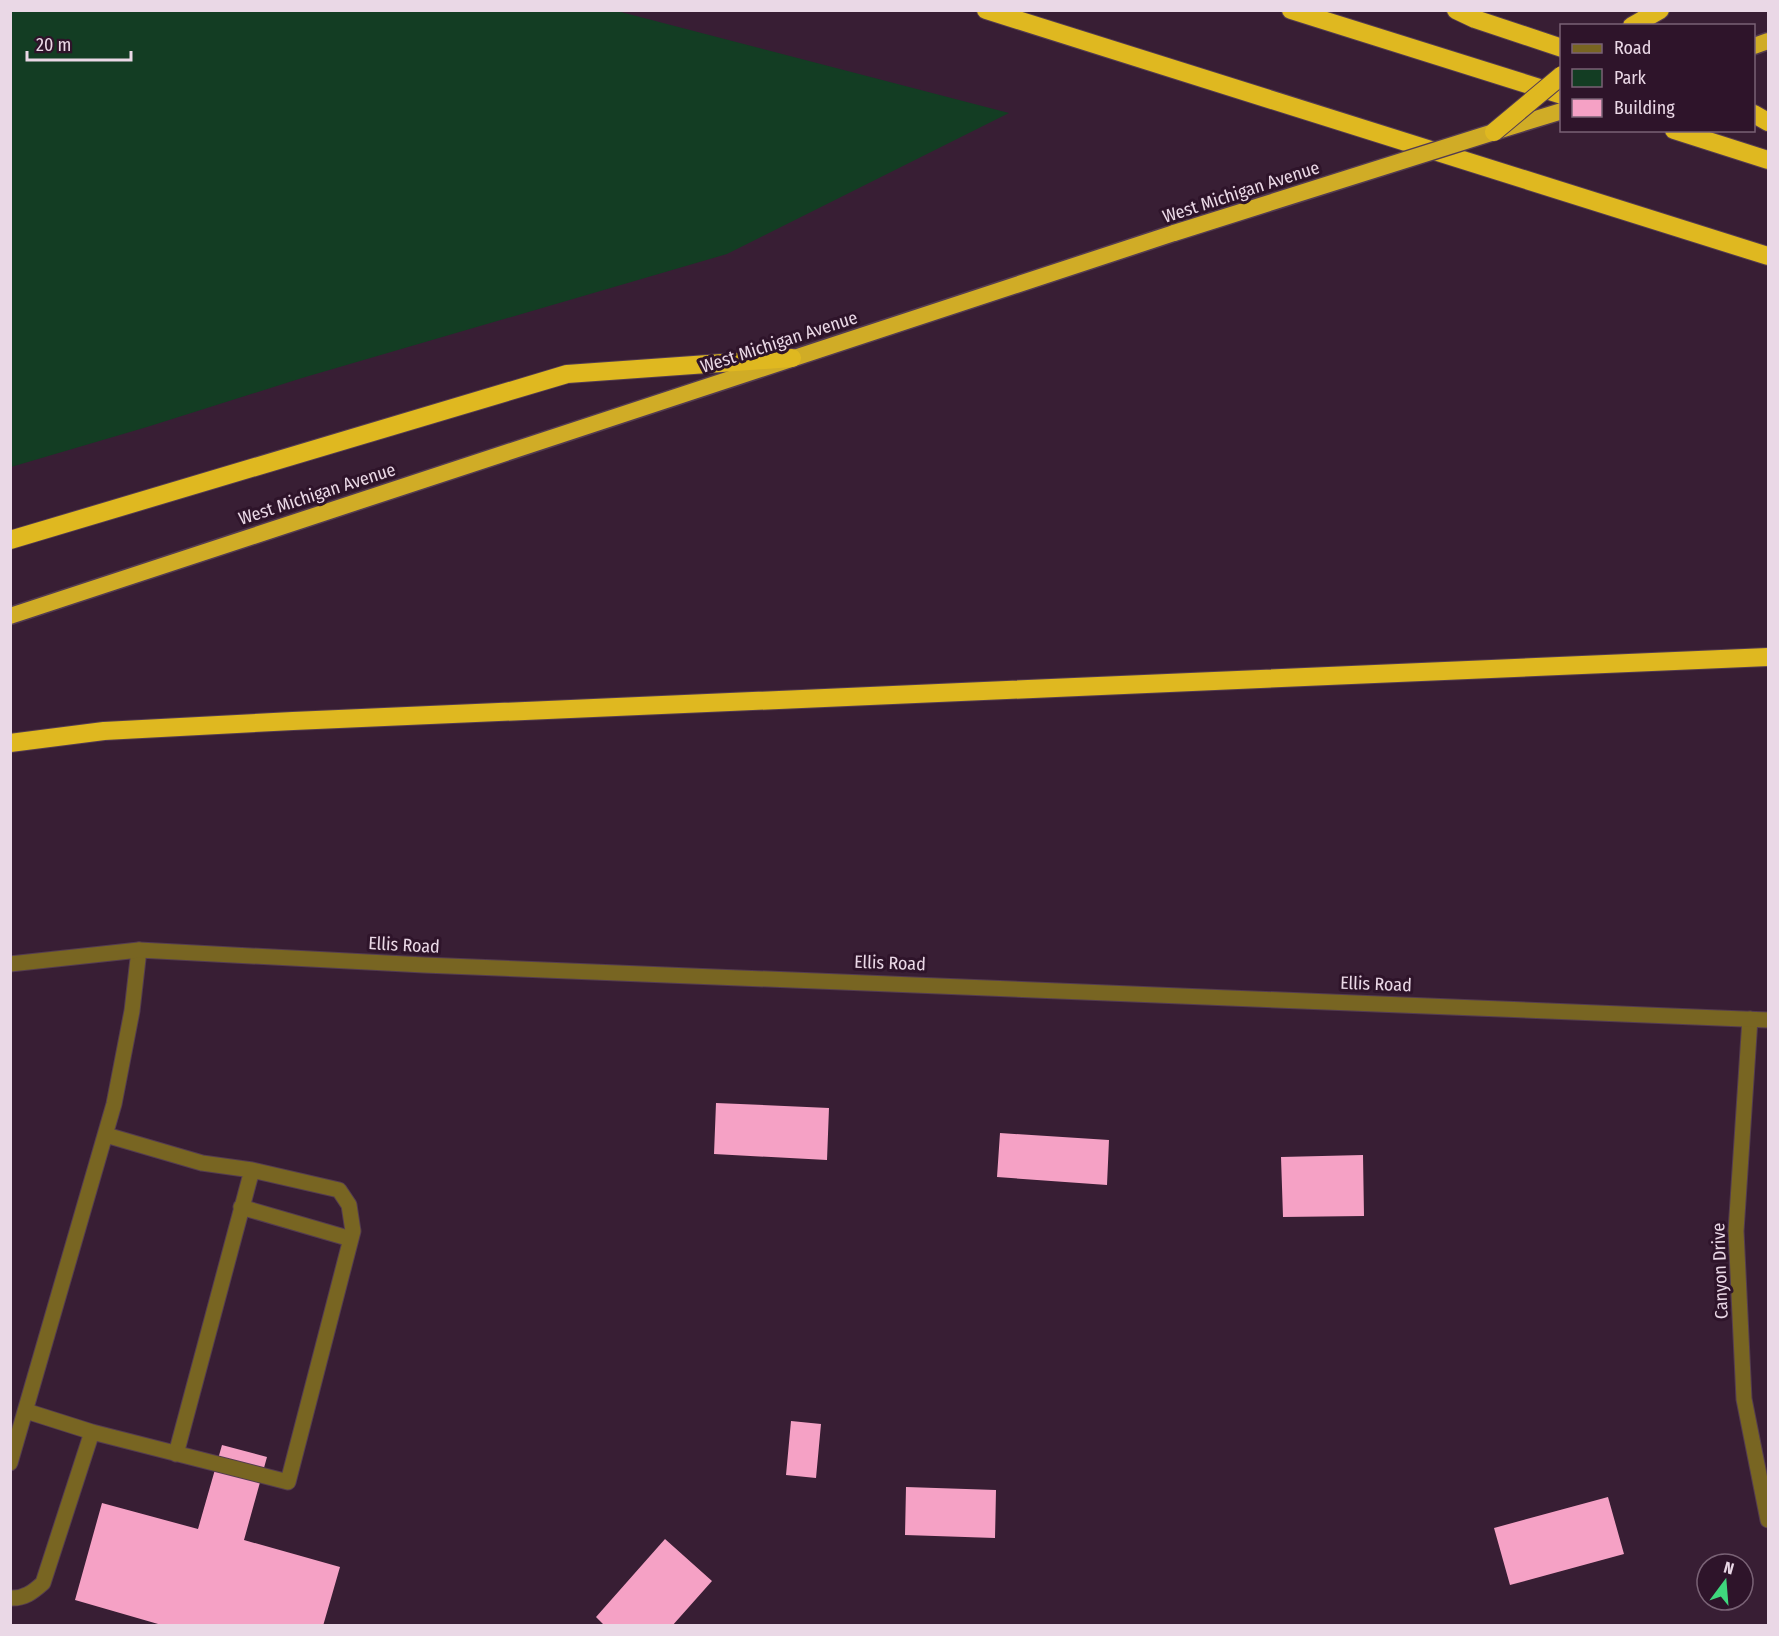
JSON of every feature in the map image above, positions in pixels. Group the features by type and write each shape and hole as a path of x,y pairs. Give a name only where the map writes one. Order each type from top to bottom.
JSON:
{"highway":[{"path":"986,10 1768,256"},
{"path":"1291,10 1560,94"},
{"path":"1456,10 1475,19 1560,47"},
{"path":"1636,24 1660,10"},
{"path":"1494,132 1560,77"},
{"name":"West Michigan Avenue","path":"10,616 1174,233 1560,112"},
{"path":"1680,132 1768,160"},
{"path":"10,540 567,374 792,358"},
{"path":"10,742 104,731 293,721 1768,657"}],"street":[{"name":"Ellis Road","path":"10,964 139,950 424,965 1768,1020"},
{"path":"10,1463 114,1104 132,1011 139,950"},
{"name":"Canyon Drive","path":"1750,1019 1736,1231 1744,1399 1768,1520"},
{"path":"26,1411 92,1432 288,1482 353,1231 349,1205 339,1190 252,1170 202,1163 106,1135"},
{"path":"176,1454 252,1170"},
{"path":"242,1207 351,1239"},
{"path":"10,1598 31,1594 43,1583 92,1432"}],"green space":[{"path":"11,10 617,11 1009,113 727,254 302,378 11,467"}],"building":[{"path":"716,1103 829,1108 827,1160 714,1154"},
{"path":"1000,1133 1109,1140 1107,1185 997,1177"},
{"path":"1363,1155 1364,1216 1283,1217 1281,1157"},
{"path":"791,1421 821,1424 816,1478 786,1475"},
{"path":"222,1445 267,1457 244,1540 340,1567 323,1626 165,1626 75,1600 102,1503 198,1529"},
{"path":"906,1487 996,1490 995,1538 905,1535"},
{"path":"1608,1497 1624,1554 1510,1585 1494,1528"},
{"path":"665,1539 712,1581 672,1626 605,1626 596,1617"}]}
